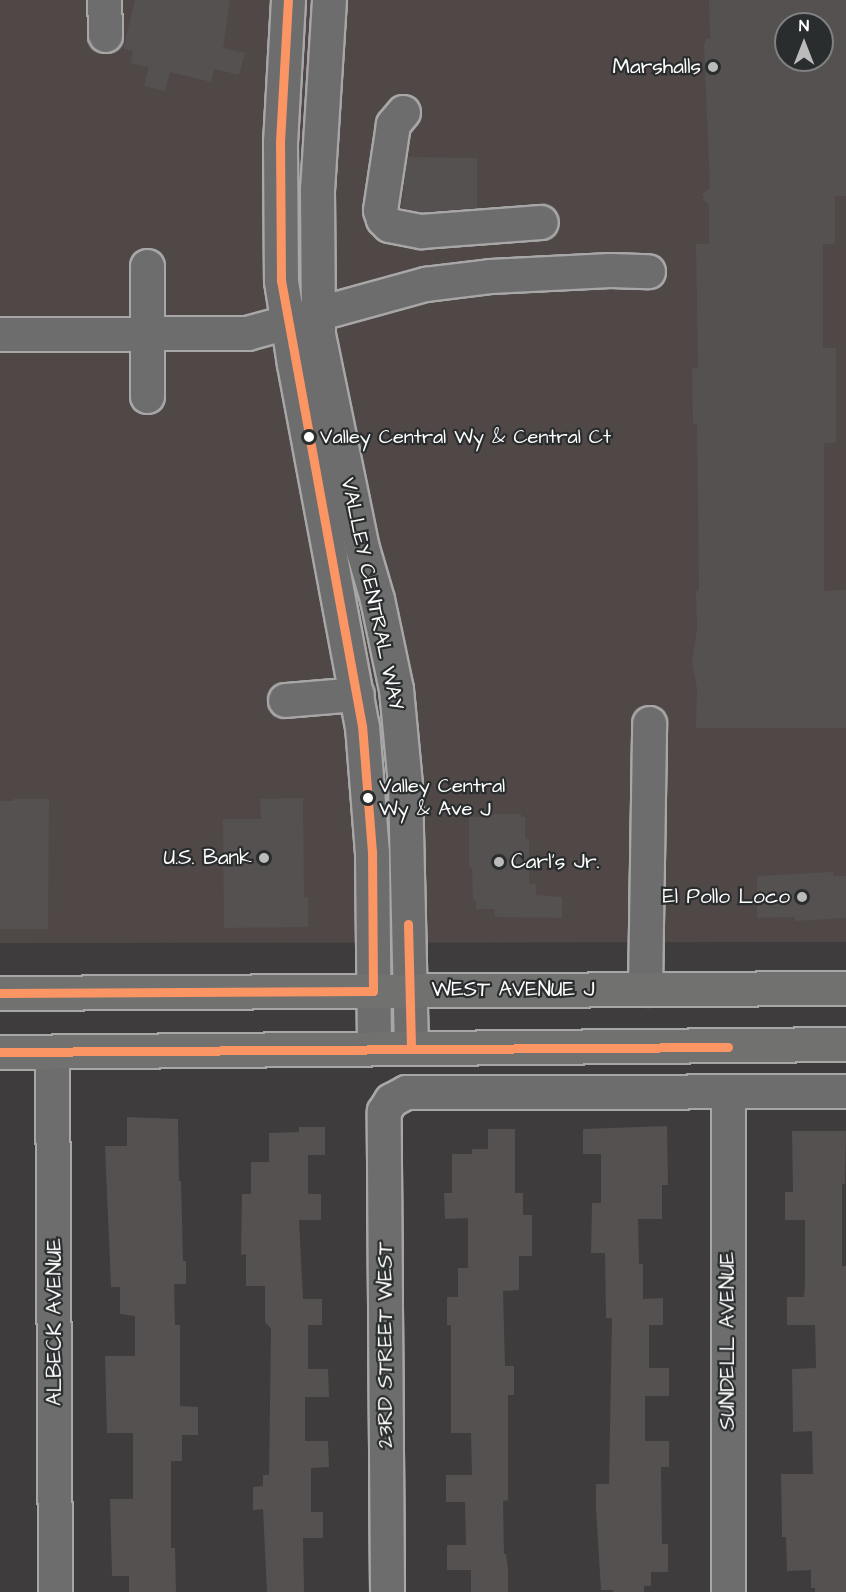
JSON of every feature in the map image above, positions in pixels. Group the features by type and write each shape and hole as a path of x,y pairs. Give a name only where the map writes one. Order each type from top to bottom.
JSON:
{"main road":[{"name":"WEST AVENUE J","path":"0,993 846,988"},
{"path":"0,1052 846,1044"}],"street":[{"path":"104,0 105,35"},
{"name":"VALLEY CENTRAL WAY","path":"288,0 280,142 281,281 302,317 318,334 360,537 377,599 396,689 405,785 411,1047"},
{"name":"VALLEY CENTRAL WAY","path":"329,0 316,189 302,317 362,726 372,852 374,1048"},
{"path":"403,112 393,124 380,210 382,219 389,225 421,231 541,222"},
{"path":"147,266 147,396"},
{"path":"0,334 247,333 425,284 490,276 610,270 648,271"},
{"path":"285,700 357,694"},
{"path":"645,989 649,723"},
{"name":"ALBECK AVENUE","path":"52,1052 55,1592"},
{"path":"728,1091 846,1091"},
{"name":"23RD STREET WEST","path":"387,1592 384,1111 391,1100 406,1092 728,1091"},
{"name":"SUNDELL AVENUE","path":"728,1091 728,1592"}],"shaded area":[{"path":"0,0 846,0 846,942 0,943"}],"building":[{"path":"135,0 230,0 223,48 245,53 239,75 214,69 211,82 170,72 165,91 144,86 149,67 130,63 133,51 123,49"},
{"path":"709,0 846,0 846,196 835,196 835,244 823,244 823,348 836,348 836,443 824,443 824,591 846,590 846,728 696,728 697,689 692,662 697,628 696,591 699,591 697,424 693,424 692,368 698,368 696,244 709,244 709,205 702,199 704,197 702,195 710,188 704,45 706,39 710,39"},
{"path":"407,157 477,158 477,208 422,212 402,208"},
{"name":"U.S. Bank","path":"303,798 304,897 308,897 308,927 224,928 223,819 261,819 260,799"},
{"path":"13,799 49,799 48,929 0,929 0,801 13,801"},
{"name":"Carl's Jr.","path":"490,814 521,814 521,817 525,817 525,839 529,839 529,884 536,884 536,895 562,897 562,918 495,917 495,909 476,909 476,901 473,901 472,868 469,868 469,817 490,817"},
{"name":"El Pollo Loco","path":"833,872 833,876 846,876 846,918 795,921 795,917 757,918 757,876"},
{"path":"127,1117 178,1119 183,1261 186,1261 186,1284 174,1284 175,1325 180,1325 180,1406 198,1407 198,1435 182,1435 182,1461 171,1461 171,1548 175,1548 176,1592 129,1592 129,1576 112,1576 110,1499 133,1499 133,1433 107,1433 105,1356 135,1356 135,1316 120,1314 120,1287 111,1287 105,1146 127,1146"},
{"path":"667,1126 668,1185 662,1185 662,1219 638,1219 639,1264 643,1264 643,1299 663,1298 663,1325 649,1325 649,1368 669,1368 669,1396 645,1396 645,1441 669,1441 669,1467 661,1467 662,1544 668,1544 668,1572 651,1572 651,1586 644,1586 644,1592 613,1592 613,1590 601,1590 596,1508 596,1484 609,1484 612,1318 606,1318 605,1253 591,1253 592,1203 601,1203 601,1154 583,1154 583,1129"},
{"path":"299,1127 325,1127 325,1155 308,1155 308,1194 321,1194 321,1220 299,1220 303,1299 322,1299 322,1325 308,1325 308,1369 328,1369 329,1397 305,1397 305,1441 328,1441 329,1467 311,1468 311,1512 323,1512 323,1538 303,1538 304,1592 267,1592 263,1509 253,1510 253,1487 263,1486 263,1475 269,1475 271,1329 265,1322 265,1286 246,1286 246,1254 241,1255 242,1194 251,1194 251,1162 269,1162 269,1133 299,1132"},
{"path":"488,1129 515,1129 515,1193 523,1193 523,1215 532,1215 532,1256 519,1256 519,1290 503,1291 505,1366 514,1366 514,1395 508,1395 508,1500 503,1501 504,1554 506,1554 508,1569 508,1592 471,1592 471,1570 447,1570 447,1545 466,1545 465,1502 446,1502 446,1475 472,1475 471,1433 451,1433 451,1325 447,1325 447,1297 458,1297 458,1268 468,1268 468,1218 445,1219 444,1193 452,1193 452,1154 472,1154 472,1149 488,1149"},
{"path":"792,1131 846,1131 845,1184 842,1184 842,1266 846,1266 846,1592 815,1592 815,1588 811,1588 811,1570 787,1571 786,1537 782,1537 781,1474 813,1474 812,1431 793,1432 792,1369 816,1368 815,1325 787,1325 787,1297 804,1297 805,1283 805,1220 785,1220 785,1192 793,1192"}],"transit line":[{"path":"0,993 373,991 372,852 362,726 281,281 280,142 288,0"},
{"path":"408,924 411,1047"},
{"path":"0,1052 728,1047"}],"place":[{"name":"Marshalls","path":"713,67"},
{"name":"Valley Central Wy & Central Ct","path":"309,437"},
{"name":"Valley Central Wy & Ave J","path":"368,798"},
{"name":"U.S. Bank","path":"264,858"},
{"name":"Carl's Jr.","path":"499,862"},
{"name":"El Pollo Loco","path":"802,897"}]}
